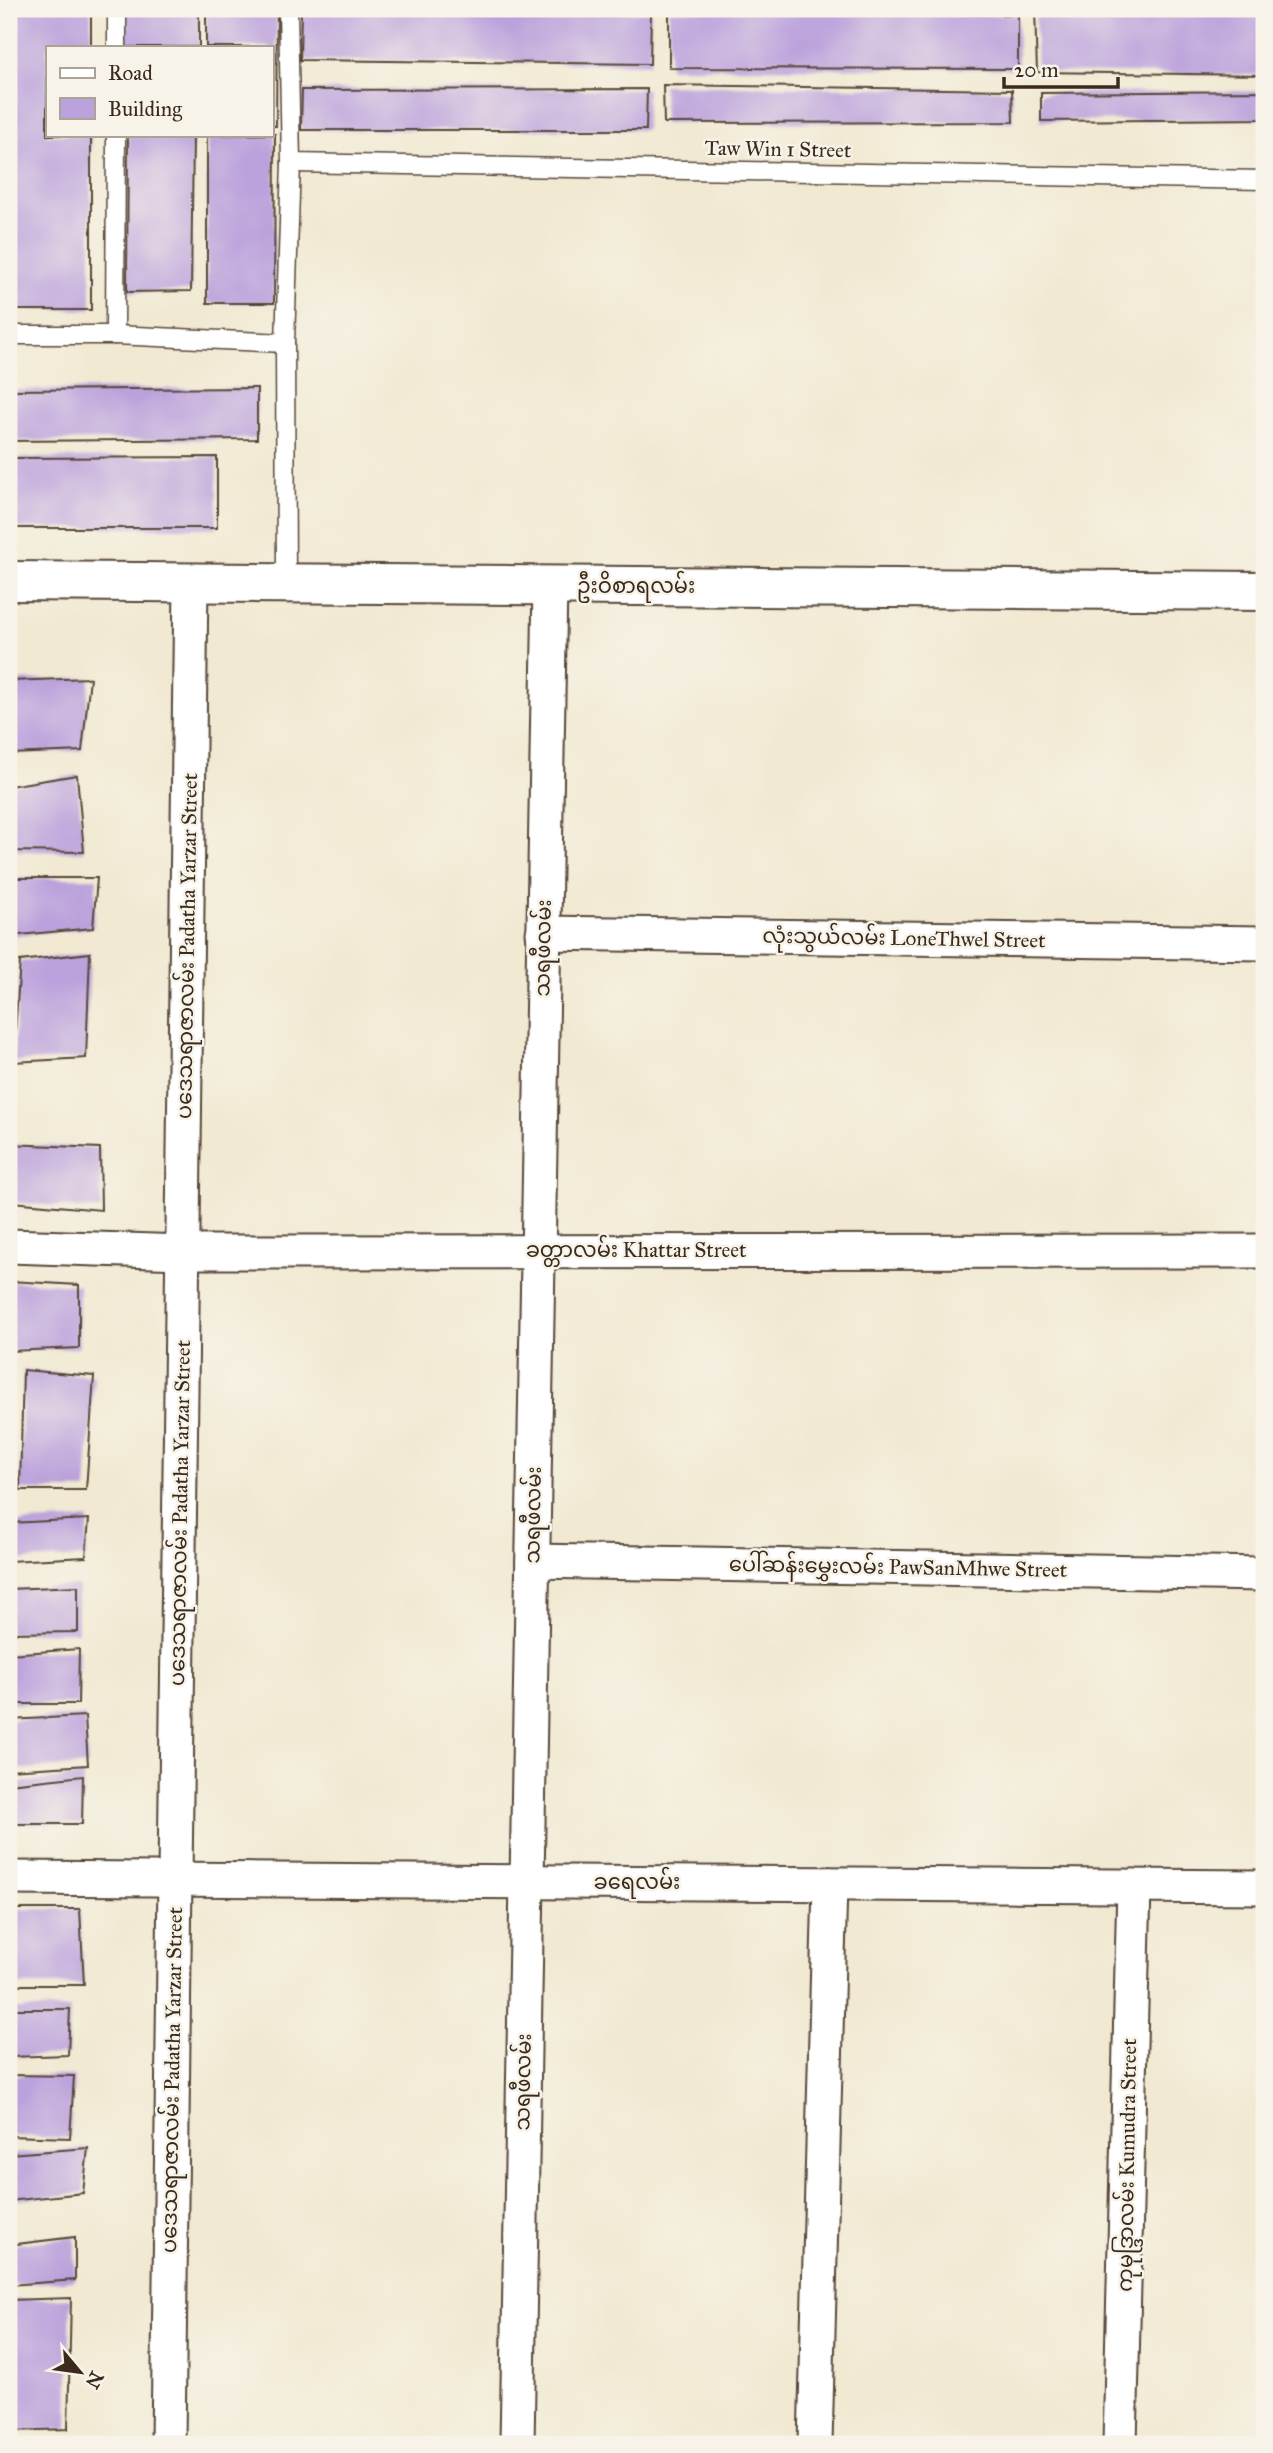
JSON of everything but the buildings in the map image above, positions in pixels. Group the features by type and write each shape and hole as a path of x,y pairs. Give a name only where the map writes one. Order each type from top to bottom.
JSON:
{"main road":[{"name":"ဦးဝိစာရလမ်း","path":"9,581 1264,591"}],"street":[{"name":"ပဒေသရာဇာလမ်း Padatha Yarzar Street","path":"168,2444 191,582"},
{"name":"သရဖီလမ်း","path":"517,2444 550,585"},
{"name":"လုံးသွယ်လမ်း LoneThwel Street","path":"543,933 1264,943"},
{"name":"ခတ္တာလမ်း Khattar Street","path":"9,1245 183,1252 1264,1251"},
{"name":"ပေါ်ဆန်းမွှေးလမ်း PawSanMhwe Street","path":"533,1561 1264,1574"},
{"name":"ခရေလမ်း","path":"9,1878 1264,1887"},
{"path":"815,2444 830,1884"},
{"name":"ကုမုဒ္ဒြာလမ်း Kumudra Street","path":"1120,2444 1133,1886"}],"lane":[{"path":"117,9 117,46"},
{"path":"286,582 285,343 291,163 288,9"},
{"path":"115,335 116,136"},
{"name":"Taw Win 1 Street","path":"291,163 1264,180"},
{"path":"9,335 115,335 285,343"}]}
